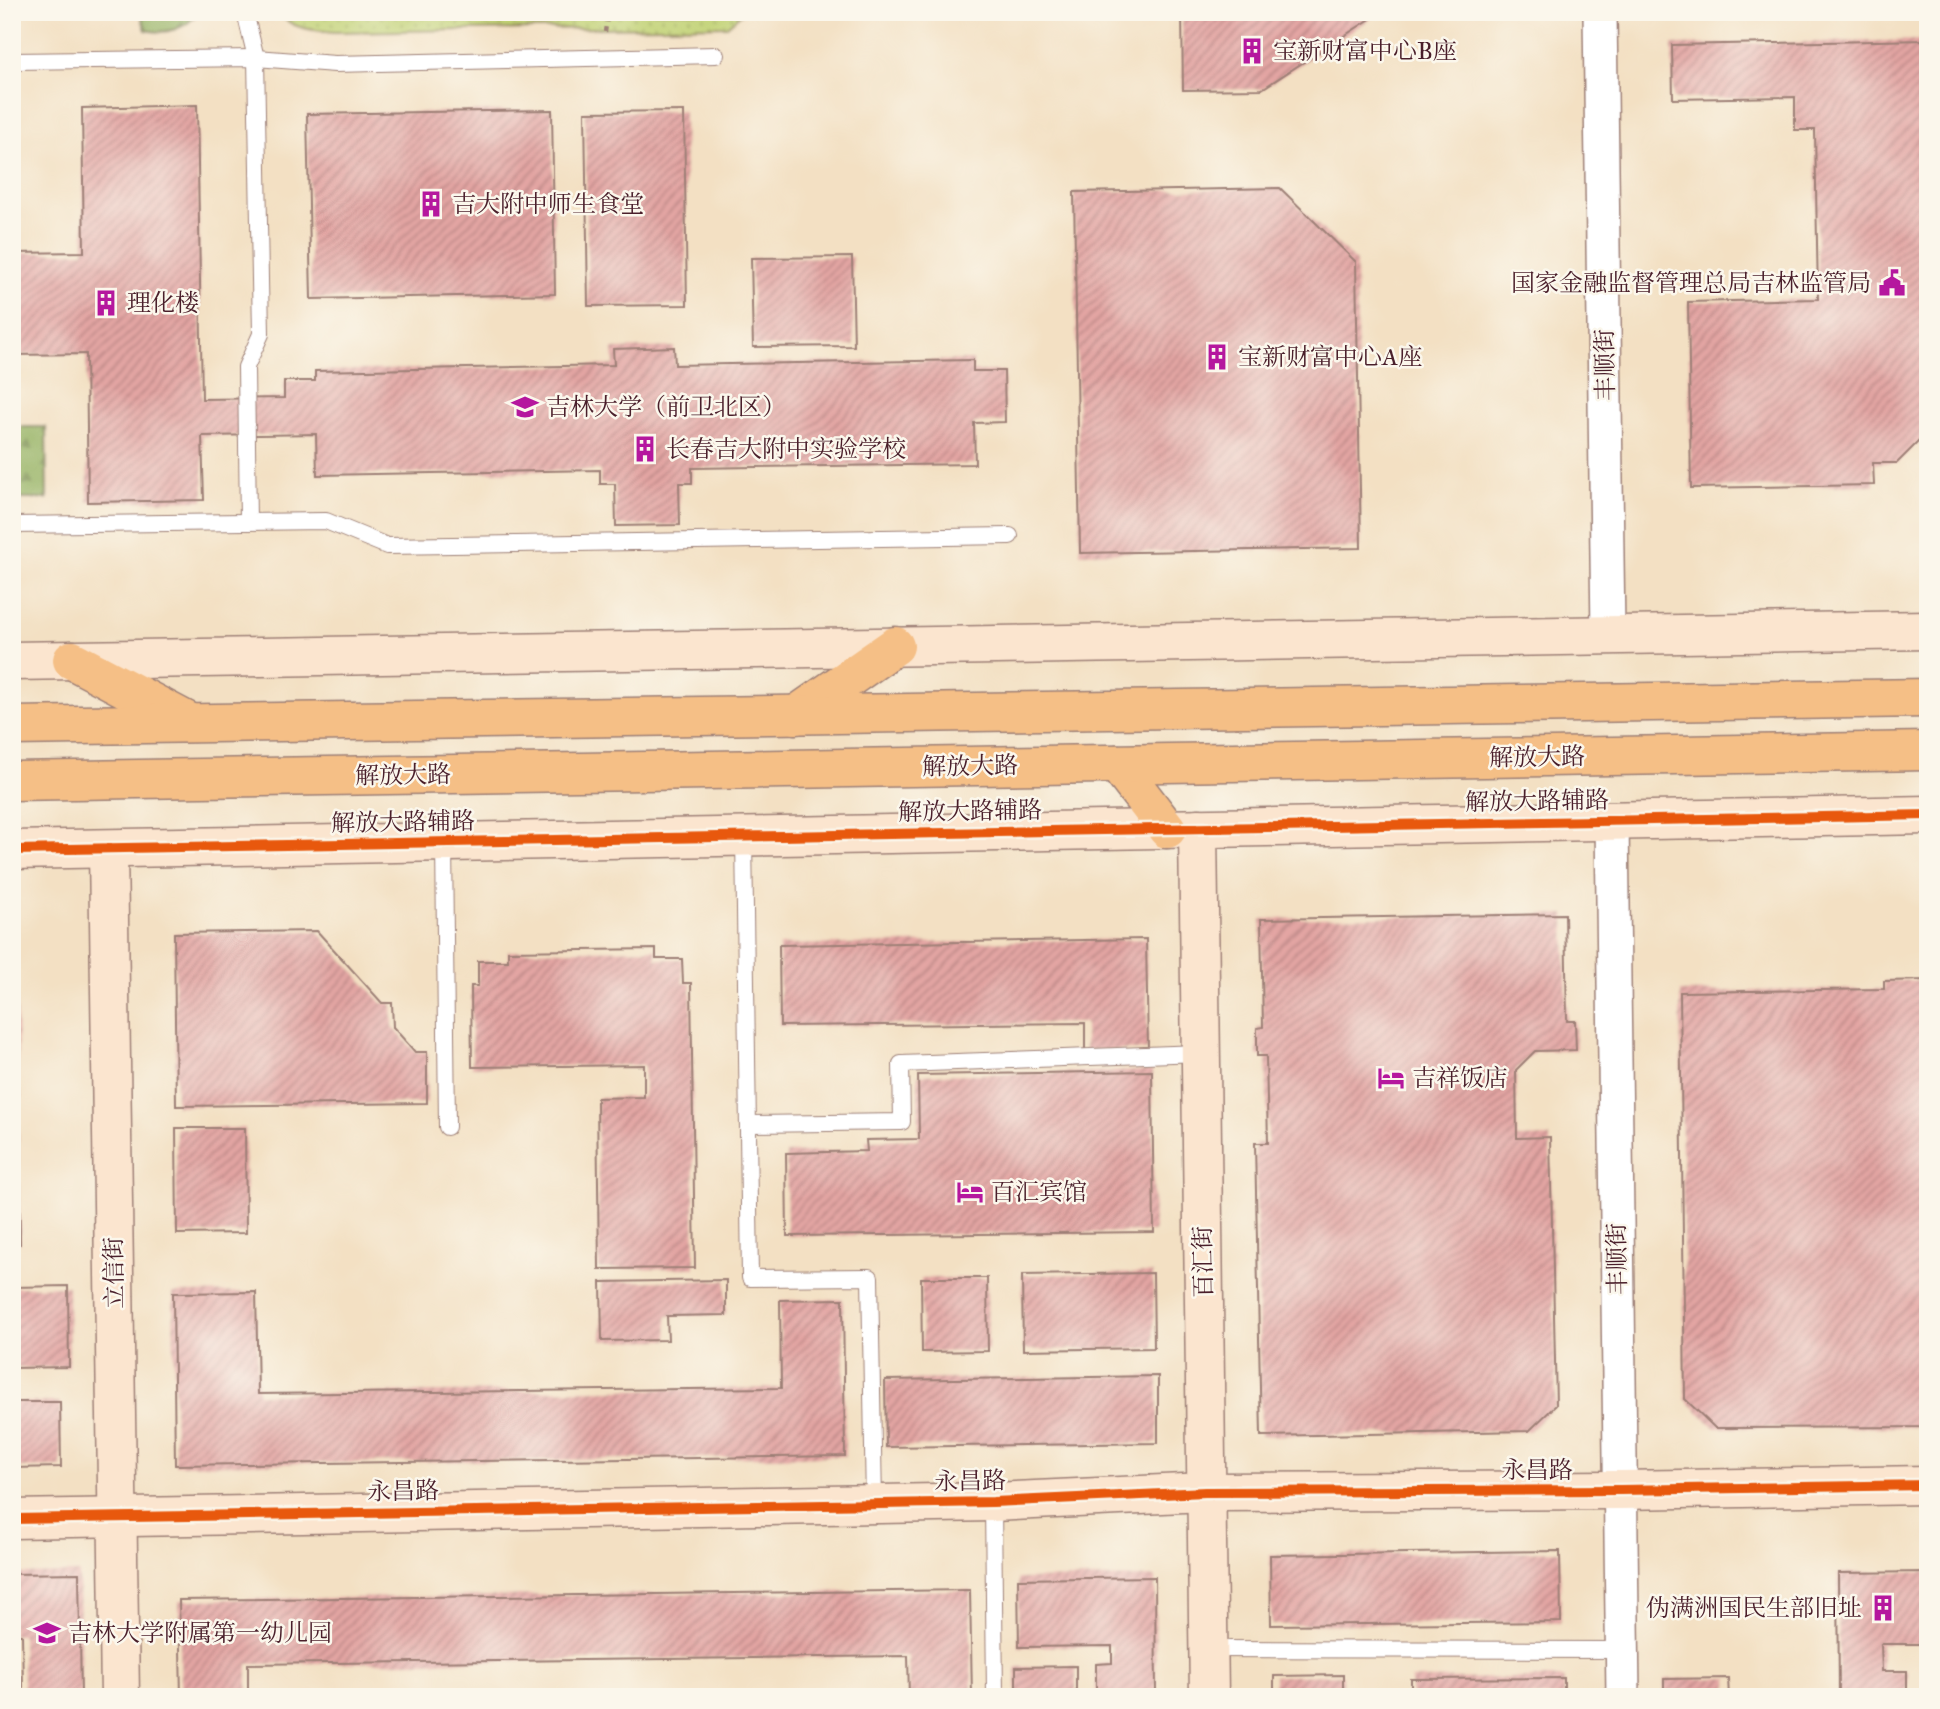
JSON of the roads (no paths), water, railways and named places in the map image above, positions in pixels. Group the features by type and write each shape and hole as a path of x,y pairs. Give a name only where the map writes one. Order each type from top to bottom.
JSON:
{"main road":[{"path":"796,715 895,646"},
{"path":"72,660 192,724"},
{"path":"12,726 1928,698"},
{"name":"解放大路","path":"12,781 1928,751"},
{"path":"1116,764 1183,828"}],"street":[{"name":"丰顺街","path":"1600,12 1608,634"},
{"path":"12,662 1928,630"},
{"name":"解放大路辅路","path":"12,850 1928,815"},
{"name":"丰顺街","path":"1612,821 1623,1697"},
{"name":"百汇街","path":"1183,828 1200,1054 1209,1697"},
{"name":"立信街","path":"108,849 120,1697"},
{"name":"永昌路","path":"12,1519 993,1502 1205,1492 1928,1485"}],"lane":[{"path":"245,12 256,58 261,334 246,367 248,522"},
{"path":"12,61 256,58 335,64 716,55"},
{"path":"12,525 326,521 387,546 1010,536"},
{"path":"744,836 750,1278 870,1277 874,1504"},
{"path":"443,842 447,1127"},
{"path":"748,1124 902,1122 901,1064 1200,1054"},
{"path":"993,1502 995,1697"},
{"path":"1208,1649 1622,1650"}],"place":[{"name":"宝新财富中心B座","path":"1252,51"},
{"name":"吉大附中师生食堂","path":"431,204"},
{"name":"国家金融监督管理总局吉林监管局","path":"1892,283"},
{"name":"理化楼","path":"106,303"},
{"name":"宝新财富中心A座","path":"1217,357"},
{"name":"吉林大学（前卫北区）","path":"525,407"},
{"name":"长春吉大附中实验学校","path":"645,449"},
{"name":"吉祥饭店","path":"1391,1078"},
{"name":"百汇宾馆","path":"970,1192"},
{"name":"伪满洲国民生部旧址","path":"1883,1608"},
{"name":"吉林大学附属第一幼儿园","path":"47,1633"}]}
